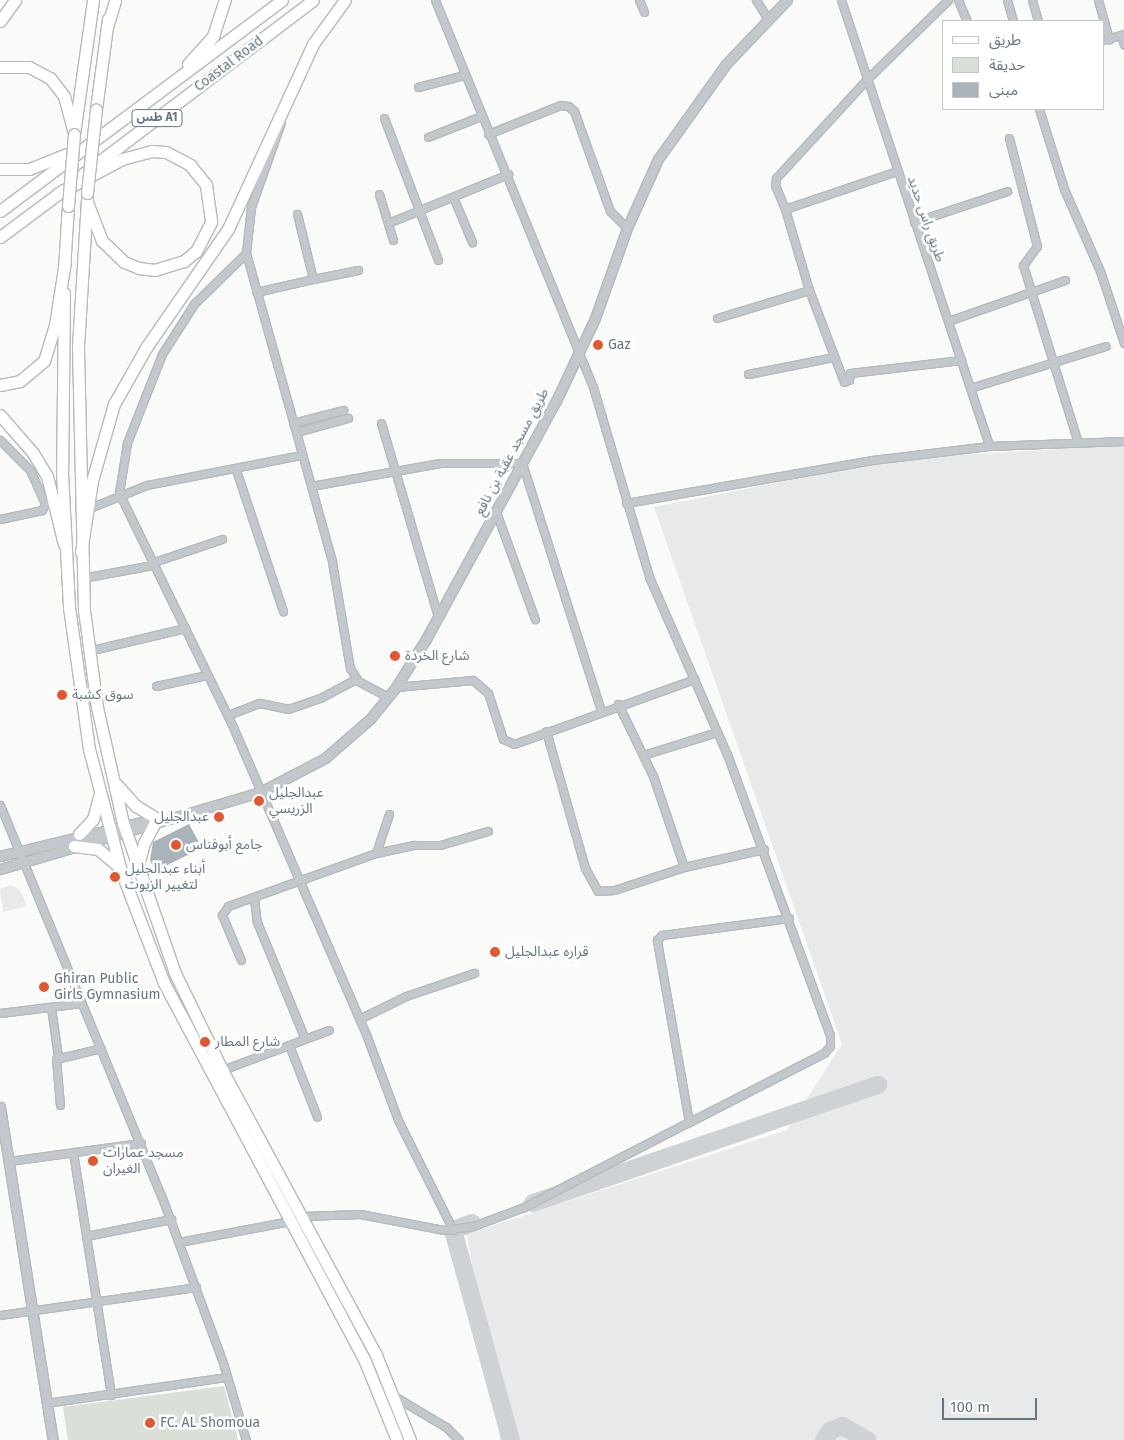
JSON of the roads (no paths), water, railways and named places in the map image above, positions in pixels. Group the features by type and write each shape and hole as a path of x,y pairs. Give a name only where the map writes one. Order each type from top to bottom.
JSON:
{"main road":[{"path":"0,21 15,0"},
{"path":"93,0 74,134 65,261 64,544 74,662 99,790 121,870 164,983 364,1358 397,1440"},
{"path":"110,0 87,198 78,347 81,552 88,651 124,828 137,871 175,973 222,1070 303,1216 394,1396 410,1440"},
{"path":"107,27 115,0"},
{"path":"158,93 212,36 225,0"},
{"name":"Coastal Road","path":"0,211 282,0"},
{"name":"Coastal Road","path":"0,237 313,0"},
{"path":"81,552 87,509 101,440 114,404 146,346 228,229 313,44 345,0"},
{"path":"0,67 29,67 50,78 64,96 74,134"},
{"path":"0,169 29,169 87,145"},
{"path":"57,194 122,159 151,151 166,152 190,165 206,185 211,222 196,251 184,261 155,270 139,268 124,262 106,247 87,198"},
{"path":"0,241 18,223"},
{"path":"0,385 20,382 44,361 55,325 65,261"},
{"path":"0,415 34,452 47,476 64,544"},
{"path":"115,783 130,801 158,820 144,842 137,871"},
{"path":"79,834 97,810 99,790"},
{"path":"74,846 98,848 112,857 121,870"}],"street":[{"path":"303,1216 360,1214 453,1230 524,1207 824,1053 830,1046 830,1035 764,849 696,679 666,623 626,504 607,425 578,356 508,174 488,134 435,0"},
{"path":"639,0 644,12"},
{"path":"756,0 768,19"},
{"name":"طريق مسجد عقبة بن نافع","path":"110,832 260,792 310,768 340,747 388,697 438,617 578,356 627,228 658,159 683,120 726,64 788,0"},
{"name":"طريق راس حديد","path":"841,0 896,171 989,446"},
{"path":"948,0 867,79 776,178 775,186 785,209 809,290 841,378 847,382 850,373 961,360"},
{"path":"958,0 967,20"},
{"path":"1007,0 1013,20"},
{"path":"1032,0 1038,20"},
{"path":"1098,0 1102,20"},
{"path":"1106,40 1123,35 1124,45"},
{"path":"418,87 464,75"},
{"path":"285,105 252,207 246,254 332,562 350,668 356,679 388,697"},
{"path":"488,134 560,105 568,106 574,111 610,211 627,228"},
{"path":"1039,110 1064,189 1100,271 1124,343"},
{"path":"428,138 481,116"},
{"path":"384,118 422,211 438,260"},
{"path":"1009,138 1037,246 1023,265 1078,443"},
{"path":"785,209 896,171"},
{"path":"388,224 454,199 508,174"},
{"path":"914,222 1007,191"},
{"path":"379,194 393,240"},
{"path":"454,199 472,242"},
{"path":"297,214 313,279"},
{"path":"246,254 194,304 162,354 127,443 119,493 152,564 228,715 359,1019 398,1120 453,1230"},
{"path":"256,292 358,270"},
{"path":"948,321 1065,280"},
{"path":"717,318 809,290"},
{"path":"970,388 1106,346"},
{"path":"748,374 834,357"},
{"path":"293,423 343,410"},
{"path":"296,432 348,418"},
{"path":"382,423 398,470 438,617"},
{"path":"0,440 30,470 46,504 42,510 0,519"},
{"path":"626,504 872,460 989,446 1124,441"},
{"path":"87,509 119,493 302,455"},
{"path":"311,486 440,463 522,463 601,710"},
{"path":"236,470 283,611"},
{"path":"496,512 535,619"},
{"path":"82,578 152,564 222,539"},
{"path":"88,651 185,628"},
{"path":"156,686 207,675"},
{"path":"228,715 260,703 288,709 322,697 356,679"},
{"path":"396,687 473,680 488,693 507,743 696,679"},
{"path":"618,704 643,755 684,867"},
{"path":"546,731 594,887 598,891 614,890 684,867 764,849"},
{"path":"643,755 717,732"},
{"path":"0,805 171,1219 227,1377 246,1440"},
{"path":"376,853 389,814"},
{"path":"241,960 222,912 228,906 254,899 376,853 414,845 440,845 488,831"},
{"path":"0,856 79,834 110,832"},
{"path":"0,869 25,863 110,832"},
{"path":"254,899 257,922 304,1039"},
{"path":"689,1122 657,940 662,935 789,918"},
{"path":"359,1019 406,996 474,973"},
{"path":"0,1013 81,1003"},
{"path":"51,1007 58,1057 55,1062 60,1105"},
{"path":"222,1070 329,1030"},
{"path":"290,1045 317,1117"},
{"path":"58,1057 101,1048"},
{"path":"0,1107 2,1138 9,1161 53,1440"},
{"path":"9,1161 141,1143"},
{"path":"73,1152 111,1395"},
{"path":"86,1236 171,1219"},
{"path":"179,1242 290,1221"},
{"path":"0,1316 196,1287"},
{"path":"46,1403 227,1377"},
{"path":"394,1396 446,1427 459,1440"}],"place":[{"name":"Gaz","path":"598,345"},
{"name":"شارع الخردة","path":"395,656"},
{"name":"سوق كشبة","path":"62,695"},
{"name":"عبدالجليل الزريسي","path":"259,801"},
{"name":"عبدالجليل","path":"219,817"},
{"name":"جامع أبوفناس","path":"176,845"},
{"name":"أبناء عبدالجليل لتغيير الزيوت","path":"115,877"},
{"name":"قراره عبدالجليل","path":"495,952"},
{"name":"Ghiran Public Girls Gymnasium","path":"44,987"},
{"name":"شارع المطار","path":"205,1042"},
{"name":"مسجد عمارات الغيران","path":"93,1161"},
{"name":"FC. AL Shomoua","path":"150,1423"}]}
